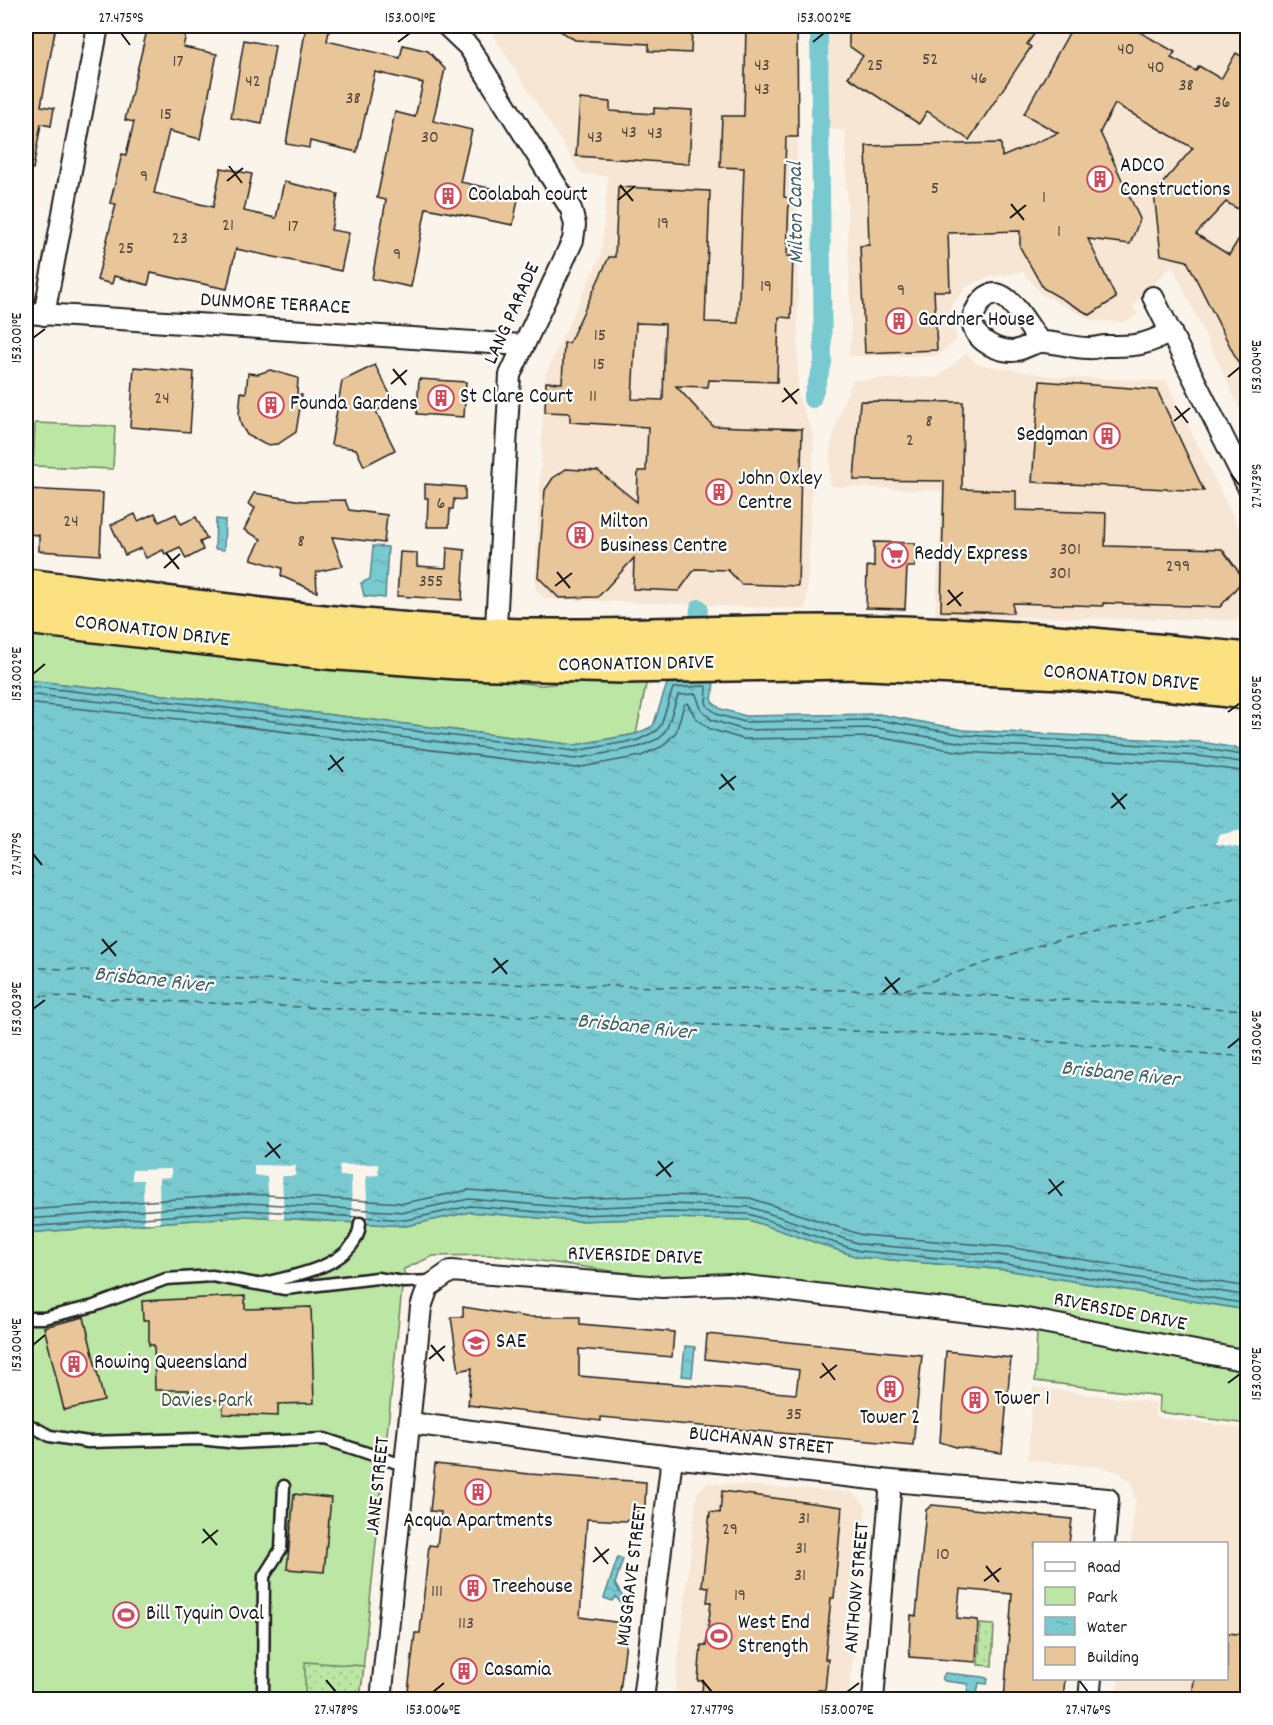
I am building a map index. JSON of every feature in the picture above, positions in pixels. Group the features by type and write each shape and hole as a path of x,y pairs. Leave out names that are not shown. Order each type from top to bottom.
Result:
{"highway":[{"name":"CORONATION DRIVE","path":"26,586 332,621 495,649"},
{"name":"CORONATION DRIVE","path":"26,617 327,652 495,649 671,650 740,663 848,662 1063,672 1147,679 1248,692"},
{"name":"CORONATION DRIVE","path":"671,650 752,633 869,632 1043,640 1248,660"}],"street":[{"path":"35,314 98,26"},
{"name":"LANG PARADE","path":"447,26 469,47 571,209 574,218 573,240 522,345 508,388 495,649"},
{"path":"1153,297 1247,484"},
{"name":"DUNMORE TERRACE","path":"35,314 522,345"},
{"path":"1040,342 1089,349 1137,346 1171,332"},
{"name":"RIVERSIDE DRIVE","path":"434,1281 451,1271 460,1270 662,1287 730,1284 1021,1318 1248,1361"},
{"name":"JANE STREET","path":"381,1700 421,1307 424,1294 434,1281"},
{"name":"BUCHANAN STREET","path":"410,1423 672,1457 891,1481 1108,1499 1104,1542"},
{"name":"MUSGRAVE STREET","path":"643,1700 672,1457"},
{"name":"ANTHONY STREET","path":"873,1700 891,1481"},
{"path":"1089,1700 1091,1680"}],"lane":[{"path":"260,1284 309,1272 338,1258 356,1238 360,1223"},
{"name":"RIVERSIDE DRIVE","path":"26,1318 44,1318 94,1306 166,1279 212,1276 285,1289 376,1278 404,1282 434,1281"},
{"path":"26,1423 50,1436 88,1442 199,1440 238,1443 325,1439 404,1465"},
{"path":"263,1700 264,1576 281,1549 284,1486"}],"shaded area":[{"path":"487,26 797,26 798,395 814,438 806,609 544,599 535,589 545,375 601,255 608,176 582,174"},
{"path":"829,26 1229,26 1247,36 1247,417 1242,413 1172,265 1133,306 1137,315 1125,322 1093,321 1041,294 1023,272 988,277 967,286 950,307 957,340 937,356 849,356 851,336 845,130 829,130"},
{"path":"967,353 976,364 1058,377 1166,381 1247,545 1247,620 935,616 942,491 830,486 830,449 839,414 853,380 938,377"},
{"path":"1033,1387 1156,1403 1155,1417 1247,1429 1247,1699 1117,1699 1118,1680 1228,1680 1228,1542 1131,1542 1135,1502 1132,1483 1119,1472 1101,1467 1028,1460"},
{"path":"707,1483 852,1492 866,1506 849,1699 674,1700 697,1493"}],"green space":[{"path":"35,423 115,426 113,469 33,466"},
{"path":"26,631 541,685 648,675 636,734 575,745 219,701 26,680"},
{"name":"Davies Park","path":"470,1212 575,1221 671,1218 749,1220 858,1257 1006,1270 1247,1310 1247,1424 1159,1412 1160,1396 1035,1381 1037,1330 497,1255 433,1256 404,1269 360,1699 26,1699 26,1233 247,1216 406,1226"},
{"path":"980,1624 994,1625 992,1666 978,1665"},
{"path":"305,1662 364,1666 360,1699 305,1699"}],"water":[{"path":"216,519 225,520 224,550 215,549"},
{"path":"373,546 388,547 385,598 364,596 361,583 370,579"},
{"name":"Brisbane River","path":"26,680 219,701 575,745 636,734 653,726 668,681 714,680 712,702 721,709 746,716 879,714 964,730 1201,742 1247,750 1247,1310 1006,1270 858,1257 749,1220 671,1218 575,1221 470,1212 406,1226 247,1216 26,1233"},
{"path":"685,1346 695,1347 692,1377 682,1376"},
{"path":"618,1557 623,1559 615,1584 624,1599 623,1606 616,1597 612,1601 604,1598"},
{"path":"945,1673 984,1677 988,1679 987,1684 979,1683 977,1694 967,1693 968,1684 945,1681 942,1679"}],"pier":[{"path":"1247,829 1247,849 1216,844 1218,835"},
{"path":"378,1164 379,1175 366,1176 368,1223 352,1222 351,1176 340,1176 339,1165"},
{"path":"254,1165 296,1166 295,1176 282,1176 284,1219 270,1218 267,1177 254,1175"},
{"path":"171,1169 171,1177 159,1178 160,1223 144,1223 143,1180 132,1180 132,1170"}],"building":[{"path":"26,26 45,26 44,29 55,31 41,106 54,108 51,126 41,124 33,169 26,168"},
{"path":"148,26 188,26 183,47 217,54 200,139 169,131 154,193 213,207 221,168 252,174 244,211 276,218 284,182 338,194 331,230 349,233 341,271 236,249 227,289 151,273 148,285 114,276 112,284 97,280 116,204 110,203 122,154 126,155 134,122 125,120"},
{"path":"306,26 330,26 327,41 400,58 403,45 428,51 445,69 433,121 472,130 460,182 519,194 513,225 426,208 411,287 372,279 386,200 377,198 395,112 415,117 423,83 375,72 357,152 310,141 309,148 286,144"},
{"path":"552,26 682,26 682,29 692,29 691,53 649,51 649,44 575,40"},
{"path":"746,26 797,26 798,137 786,137 784,197 789,198 787,256 793,256 791,318 779,317 777,382 709,380 708,387 676,386 713,426 802,429 798,586 741,584 728,570 695,569 679,591 633,589 634,558 598,597 559,598 538,577 545,490 553,478 566,469 598,471 637,502 638,471 646,471 648,427 570,422 570,413 545,412 546,382 562,383 564,343 569,343 609,257 615,257 618,187 710,191 705,322 738,323 744,168 720,167 722,116 744,116","holes":["636,323 665,324 663,400 632,399"]},
{"path":"849,26 1040,26 1027,44 1031,47 969,140 927,111 919,124 848,77 863,56 849,46"},
{"path":"1073,26 1129,26 1175,52 1171,58 1196,71 1199,66 1221,79 1236,53 1248,60 1248,215 1226,202 1196,234 1229,255 1248,224 1248,382 1187,261 1161,255 1154,193 1193,148 1115,104 1100,132 1140,219 1130,244 1088,239 1116,298 1090,315 1043,288 1020,247 1020,231 948,233 950,291 934,291 937,350 865,353 860,246 869,245 866,146 1001,143 1002,157 1058,133 1024,114"},
{"path":"244,40 275,46 262,124 231,118"},
{"path":"580,99 610,102 610,111 654,114 654,108 692,110 689,164 576,156"},
{"path":"375,365 394,402 376,411 395,450 364,466 356,449 331,445 342,381"},
{"path":"134,367 194,372 190,432 130,427"},
{"name":"Founda Gardens","path":"270,370 298,378 297,395 302,395 296,432 278,444 266,445 247,435 241,425 239,415 241,392 246,393 248,373 258,374"},
{"name":"St Clare Court","path":"419,379 466,382 464,417 417,414"},
{"name":"Sedgman","path":"1040,381 1157,390 1204,491 1032,482"},
{"path":"860,401 963,402 962,489 1016,491 1016,510 1106,513 1105,546 1222,549 1244,579 1220,607 1013,603 1013,613 941,611 944,481 854,480"},
{"path":"425,484 465,487 465,500 454,499 453,509 450,509 449,527 427,527 428,498 425,498"},
{"path":"26,489 103,493 100,555 39,551 39,535 26,534"},
{"path":"254,493 302,501 345,500 349,510 387,515 384,543 332,537 343,566 316,572 317,592 281,576 282,568 251,559 261,539 244,530 255,508 248,504"},
{"path":"155,513 159,522 176,514 181,524 196,517 207,539 200,542 203,550 186,559 180,547 165,554 163,550 146,558 141,548 125,555 111,525 135,514 138,521"},
{"path":"874,542 915,543 915,567 907,567 905,609 866,608 867,566 874,567"},
{"path":"447,548 465,550 462,600 397,596 400,552 417,553 417,566 446,568"},
{"path":"245,1296 245,1309 311,1307 314,1403 278,1404 278,1416 223,1414 223,1400 210,1400 209,1396 189,1396 189,1390 155,1390 154,1345 149,1345 149,1320 143,1320 142,1301"},
{"path":"463,1307 527,1317 580,1317 580,1324 674,1332 672,1357 579,1349 579,1376 796,1394 799,1370 705,1359 707,1334 922,1355 913,1445 601,1417 601,1421 468,1405 472,1368 459,1371 451,1317 463,1317"},
{"name":"Rowing Queensland","path":"84,1317 104,1401 64,1410 44,1327"},
{"name":"Tower 1","path":"946,1351 1011,1358 1002,1453 956,1447 940,1442"},
{"path":"435,1464 529,1474 646,1482 645,1505 625,1521 587,1519 580,1617 628,1624 619,1700 407,1700 415,1633 420,1633 429,1545 437,1546 441,1512 430,1511"},
{"path":"722,1491 842,1507 834,1598 831,1598 825,1659 828,1659 825,1690 818,1690 817,1700 701,1700 703,1681 698,1681 701,1645 706,1646 711,1602 707,1602 709,1587 702,1586 710,1512 720,1513"},
{"path":"294,1494 331,1498 324,1572 287,1569"},
{"path":"932,1505 1072,1519 1069,1542 1033,1542 1033,1680 1065,1680 1063,1700 1004,1700 1012,1594 960,1589 957,1618 978,1620 976,1662 909,1657 911,1615 916,1616 926,1510"},
{"path":"1228,1633 1248,1635 1248,1700 1192,1700 1194,1680 1228,1680"}],"waterway":[{"name":"Milton Canal","path":"812,399 823,363 819,26"},
{"name":"Milton Canal","path":"697,642 699,608"}],"ferry route":[{"path":"904,990 1040,945 1236,899 1248,892"},
{"path":"26,967 264,980 903,991 1248,1010"},
{"path":"26,995 989,1037 1248,1057"}],"place":[{"name":"ADCO Constructions","path":"1100,179"},
{"name":"Coolabah court","path":"448,196"},
{"name":"Gardner House","path":"899,321"},
{"name":"St Clare Court","path":"441,398"},
{"name":"Founda Gardens","path":"271,405"},
{"name":"Sedgman","path":"1107,436"},
{"name":"John Oxley Centre","path":"719,492"},
{"name":"Milton Business Centre","path":"580,535"},
{"name":"Reddy Express","path":"895,555"},
{"name":"SAE","path":"476,1343"},
{"name":"Rowing Queensland","path":"74,1364"},
{"name":"Tower 2","path":"890,1389"},
{"name":"Tower 1","path":"975,1400"},
{"name":"Acqua Apartments","path":"478,1492"},
{"name":"Treehouse","path":"473,1588"},
{"name":"Bill Tyquin Oval","path":"126,1615"},
{"name":"West End Strength","path":"719,1636"},
{"name":"Casamia","path":"464,1671"}]}
